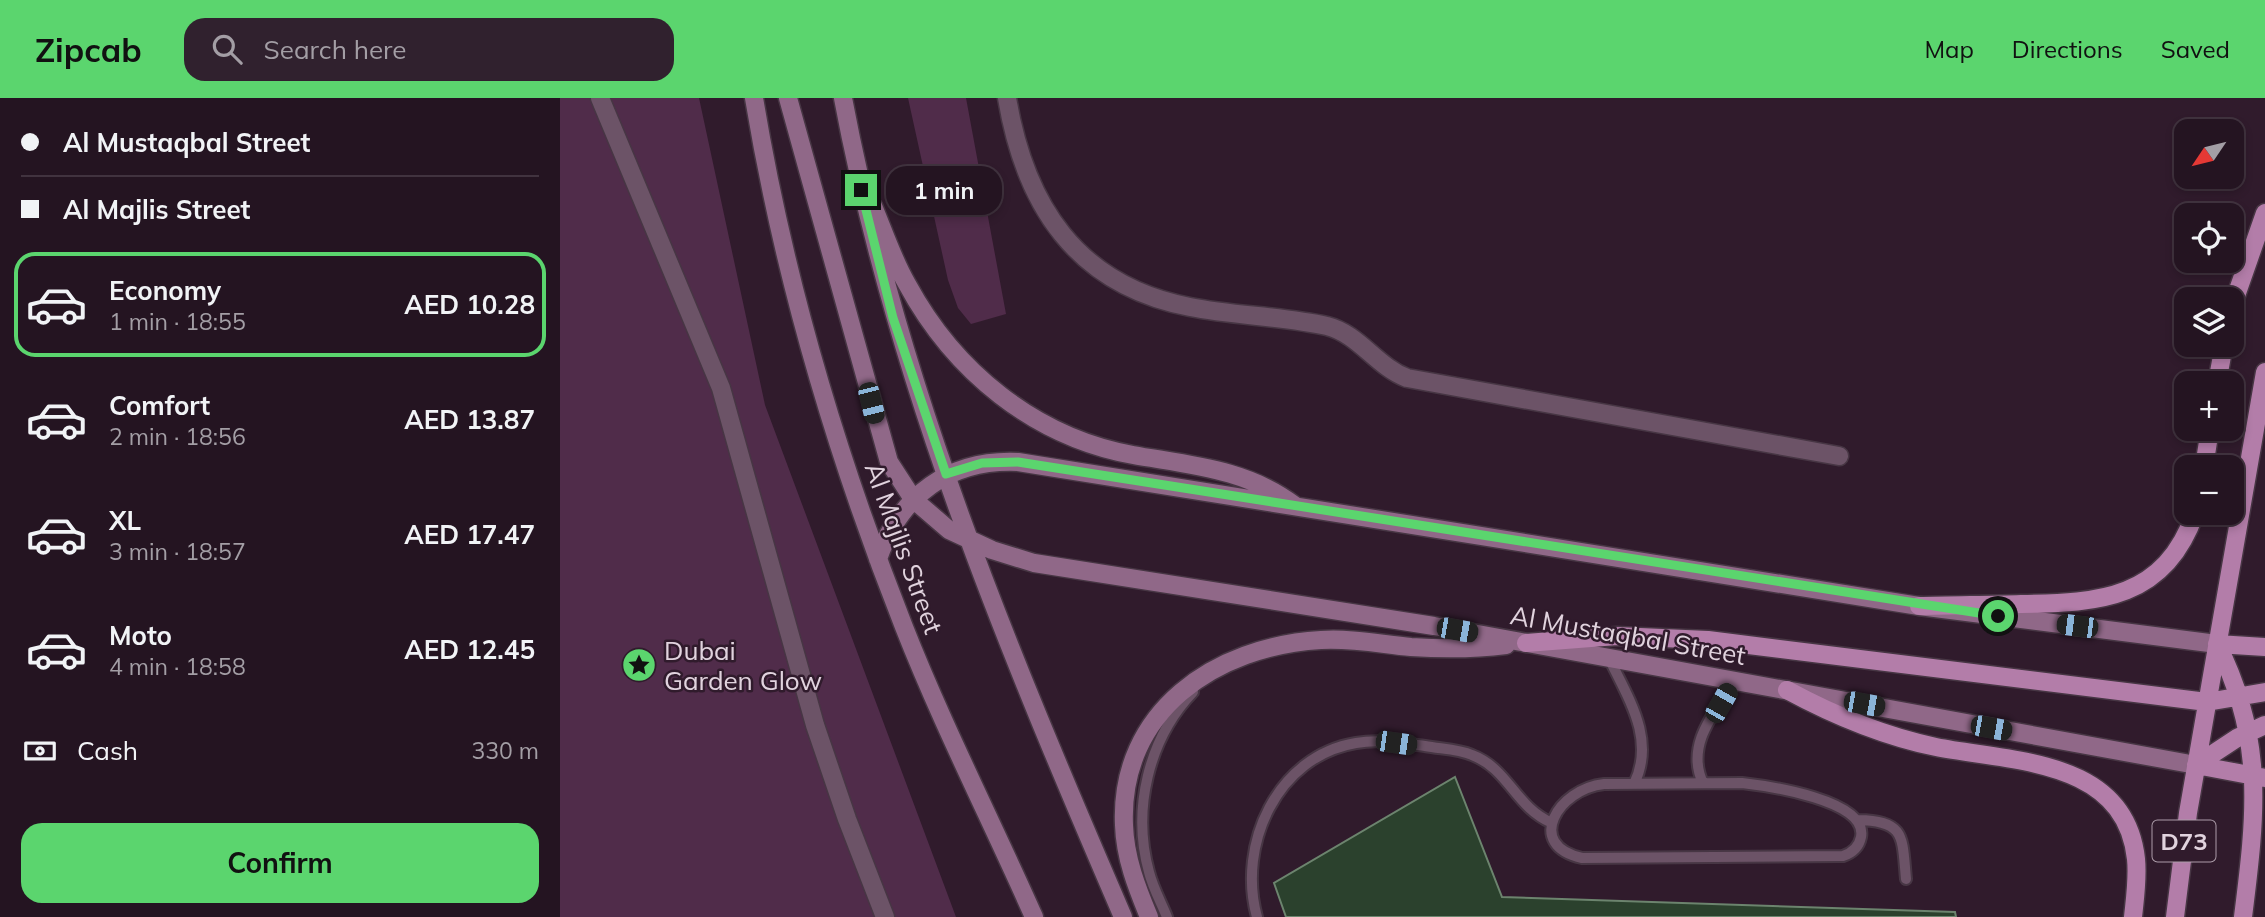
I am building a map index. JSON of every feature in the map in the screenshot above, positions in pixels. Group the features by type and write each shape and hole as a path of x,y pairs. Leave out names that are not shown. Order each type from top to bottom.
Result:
{"main road":[{"name":"Al Majlis Street","path":"754,98 773,195 808,343 878,559 933,698 1034,917"},
{"name":"Al Mustaqbal Street","path":"788,98 881,442 900,481 913,499 929,516 970,541 1043,565 1526,643 2261,778"},
{"path":"843,98 855,164 893,318 946,474 1018,668 1123,917"},
{"path":"855,164 905,281 919,306 953,352 995,392 1036,419 1071,436 1128,454 1245,477 1281,494 1297,507"},
{"path":"2239,287 2265,213"},
{"name":"D73","path":"2175,917 2196,765 2265,372"},
{"path":"878,559 897,517 913,499 946,474 982,463 1018,462 1919,606 2217,644 2265,647"},
{"path":"1919,606 2073,603 2113,597 2132,589 2164,565 2190,525"},
{"path":"1149,917 1131,870 1124,828 1124,807 1132,765 1149,728 1174,697 1202,674 1238,657 1272,647 1318,640 1365,640 1438,648 1617,636 1708,640 2207,702 2265,692"},
{"path":"2217,644 2258,728 2261,778 2243,917"},
{"path":"1787,691 1822,709 1897,737 2044,766 2086,780 2104,794 2118,811 2133,840 2137,872 2133,917"},
{"path":"2196,765 2258,728"}],"street":[{"path":"600,98 721,388 815,725 885,917"},
{"path":"1007,98 1022,166 1036,198 1056,227 1088,260 1147,295 1192,308 1340,330 1381,365 1406,378 1839,456"}],"lane":[{"path":"1167,917 1152,883 1145,853 1142,825 1149,769 1159,743 1185,700 1201,684 1238,657"},
{"path":"1608,658 1642,736 1642,761 1634,784"},
{"path":"1703,783 1696,764 1698,744 1734,681"},
{"path":"1256,917 1252,896 1252,856 1264,817 1273,800 1300,769 1335,748 1376,741 1476,756 1495,769 1523,806 1552,823"},
{"path":"1858,820 1862,835 1856,848 1843,856 1583,858 1563,851 1557,843 1552,823 1560,805 1586,787 1742,783 1795,791 1846,811 1858,820 1886,822 1898,831 1903,845 1906,878"}],"shaded area":[{"path":"560,98 699,98 765,405 956,917 560,917"},
{"path":"908,98 966,98 1006,314 971,324 958,308 948,280"}],"building":[{"path":"1455,777 1502,897 1955,912 1956,917 1286,917 1274,883"}],"place":[{"name":"Dubai Garden Glow","path":"639,665"}],"route":[{"path":"861,190 893,318 946,474 982,463 1018,462 1919,606 1998,616"}]}
